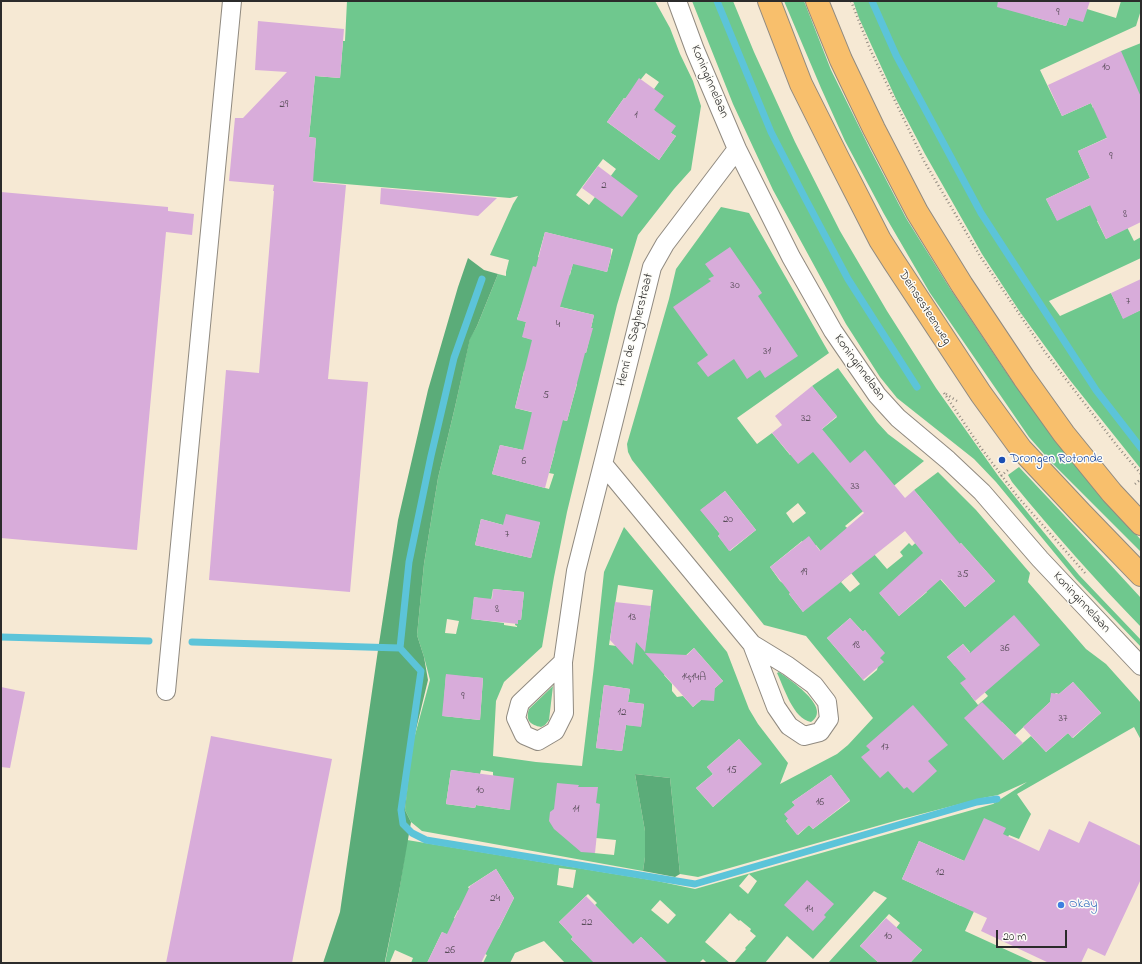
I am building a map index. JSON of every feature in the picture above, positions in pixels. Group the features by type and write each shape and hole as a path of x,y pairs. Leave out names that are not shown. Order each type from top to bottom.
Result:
{"highway":[{"name":"Deinsesteenweg","path":"769,1 801,84 880,240 894,262 981,394 1021,449 1141,575"},
{"path":"817,1 841,60 899,178 917,212 962,285 1024,378 1064,434 1112,492 1141,524"}],"street":[{"path":"166,691 232,1"},
{"name":"Koninginnelaan","path":"677,1 695,50 737,149 791,257 833,331 877,395 898,418 948,460 982,492 1040,559 1141,666"},
{"name":"Henri de Sagherstraat","path":"563,662 576,571 652,267 665,244 737,149"},
{"path":"603,464 752,644 776,707 789,726 804,736 820,732 829,719 826,702 814,685 788,666 752,644"}],"path":[{"path":"851,1 870,49 924,161 980,256 1045,352 1118,447 1141,474"},
{"path":"944,393 981,448 1017,496 1089,577"},
{"path":"1133,486 1141,478"}],"green space":[{"path":"347,1 655,1 670,28 693,81 701,106 691,170 638,235 617,305 567,512 542,647 504,682 496,701 493,756 582,766 604,572 624,527 727,652 749,709 758,724 788,763 780,784 837,754 848,745 873,718 806,636 764,625 632,460 628,452 627,444 669,299 676,269 721,207 749,213 829,353 737,418 757,444 772,433 790,455 837,417 812,386 838,368 877,422 888,434 924,461 845,526 867,546 887,569 903,556 900,552 909,543 912,546 940,521 914,490 938,472 976,510 1030,573 1028,582 1086,649 1106,664 1141,703 1141,740 1134,727 1017,794 1031,814 1019,839 1009,835 965,931 1035,963 910,963 922,950 896,928 900,923 889,914 860,946 879,963 828,963 887,898 874,891 813,959 787,936 765,963 734,963 756,936 750,931 751,929 730,913 705,942 730,963 707,963 703,959 699,963 657,963 662,958 641,937 614,963 565,963 544,941 515,953 510,963 483,963 487,955 442,932 427,963 411,963 413,958 395,950 390,962 392,963 385,963 399,892 407,840 657,881 695,889 993,804 1027,782 998,795 898,820 698,877 680,874 670,778 635,774 645,831 645,857 643,871 422,831 411,822 405,810 412,746 430,680 417,635 424,564 438,478 470,338 477,326 498,274 506,276 509,260 490,255 518,196 510,198 310,181 314,162 316,138 309,137 315,76 340,78 343,41 345,41","holes":["646,73 659,82 654,89 654,110 671,133 676,136 659,160 607,122 624,98 625,99","603,159 616,169 589,205 576,195","545,232 613,249 607,272 573,263 570,275 542,267 544,259 538,257","532,300 594,315 586,353 523,337 526,322 517,319 523,302","524,371 577,384 567,421 515,408","500,445 523,450 555,451 549,473 554,474 549,489 492,474","725,491 756,530 730,551 718,536 720,534 701,510","798,503 806,513 793,523 786,513","481,519 503,525 540,522 531,558 475,545","802,541 809,550 816,545 827,559 803,612 789,594 793,591 780,581 770,567","961,543 995,581 965,607 931,569","908,570 927,592 899,616 880,594","851,573 860,584 850,592 841,582","618,585 653,590 646,641 634,639 632,648 609,645","493,589 524,592 521,620 516,620 515,625 517,627 504,625 504,623 472,619 474,597 491,601","850,618 863,632 865,630 880,658 877,670 864,681 827,638","447,619 459,621 456,634 445,633","963,644 970,652 955,666 947,657","694,648 723,681 693,707 683,696 677,697 672,691 672,684 664,675","446,675 483,678 480,720 443,716","1073,682 1101,713 1073,738 1068,733 1046,752 1031,736 1003,760 999,724 1002,722 1015,735 1050,702 1051,697 1056,693 1059,694","604,685 630,689 628,702 644,704 641,726 626,725 622,751 596,748","980,687 988,696 978,705 971,696","739,739 761,764 713,807 696,788 713,774 707,767","451,770 480,774 481,770 493,772 493,775 510,810 476,805 475,808 446,804","831,775 850,801 813,829 809,825 798,835 786,821 795,805 792,802","596,838 616,840 614,855 594,853","919,841 978,867 961,906 902,879","559,868 576,870 573,888 557,885","496,869 514,898 499,928 491,938 454,918 458,910 471,917 476,899 468,887","749,874 757,881 748,894 739,886","588,894 597,903 595,905 614,925 585,953 571,939 573,937 559,922","660,900 676,915 668,924 651,910"]},
{"path":"692,1 733,1 754,52 795,142 840,231 887,311 936,388 999,477 1079,575 1141,640 1141,647 1076,579 996,482 974,459 897,398 880,377 846,324 773,190 733,104"},
{"path":"784,1 804,1 831,70 870,149 906,218 951,290 1012,381 1073,462 1141,540 1141,552 1052,463 1029,437 930,293 884,214 845,141"},
{"path":"853,1 1034,1 1030,16 1066,26 1069,18 1087,9 1116,18 1121,1 1141,1 1141,10 1136,26 1040,70 1062,116 1091,103 1093,108 1121,51 1141,43 1141,122 1078,151 1090,178 1046,199 1057,220 1141,182 1119,210 1097,221 1106,239 1127,227 1134,241 1141,237 1141,258 1049,301 1060,316 1111,293 1123,318 1141,310 1141,469 1069,379 1020,312 982,254 925,154 896,99 859,18"},
{"path":"468,258 484,270 498,274 477,326 470,339 438,478 424,564 417,635 424,657 428,680 412,746 405,810 411,822 385,963 323,963 340,912 398,520 428,390"},
{"path":"1019,467 1141,598 1141,627 1075,556 1012,482 1008,475"},
{"path":"779,672 800,688 813,702 817,709 816,716 811,722 805,720 794,709 777,673"},
{"path":"553,686 549,720 541,727 532,724 528,719 529,709"},
{"path":"635,774 670,778 680,874 675,877 643,871 645,857 645,831"}],"building":[{"path":"998,1 1090,1 1083,22 1069,18 1066,26 997,7"},
{"path":"258,21 344,29 340,78 315,76 309,137 316,138 313,182 346,185 328,379 368,382 350,592 209,580 226,370 259,373 274,191 274,185 229,181 235,118 243,118 287,72 255,70"},
{"path":"1121,51 1141,97 1141,222 1106,239 1090,205 1057,221 1046,199 1090,178 1078,151 1107,138 1091,103 1062,116 1048,85"},
{"path":"639,78 664,96 654,110 676,126 671,133 676,136 659,160 607,122"},
{"path":"598,166 638,196 622,217 582,188"},
{"path":"381,188 497,198 478,216 380,204"},
{"path":"1,192 168,207 168,211 194,214 192,235 166,232 137,550 1,538"},
{"path":"545,232 611,248 611,256 607,272 573,264 560,307 594,315 591,328 593,328 567,421 563,420 545,488 492,474 500,445 523,450 532,412 515,408 532,340 522,337 526,322 517,320 533,266 536,267"},
{"path":"730,247 762,293 758,296 798,356 765,378 760,370 747,379 734,359 708,377 697,363 708,355 673,307 711,281 708,279 714,276 705,264"},
{"path":"1141,279 1141,310 1123,319 1111,293"},
{"path":"812,386 837,416 822,429 850,463 865,450 905,498 914,490 960,544 961,543 995,581 965,607 941,579 899,616 879,593 923,553 905,531 803,612 770,567 809,536 820,551 864,513 813,452 798,464 772,433 782,425 775,416"},
{"path":"725,491 756,530 729,551 718,536 720,534 700,510"},
{"path":"506,514 540,522 531,558 475,545 481,519 503,525"},
{"path":"493,589 524,592 521,620 518,620 518,624 471,619 474,597 492,599"},
{"path":"615,602 651,606 645,652 636,642 633,665 610,640"},
{"path":"1014,615 1040,645 975,701 960,683 966,679 947,657 963,644 970,653"},
{"path":"850,618 863,632 865,630 885,653 880,658 884,662 863,680 827,638"},
{"path":"694,648 723,681 715,688 714,701 701,700 693,707 645,653 687,655"},
{"path":"446,674 483,678 480,720 442,716"},
{"path":"1073,682 1101,713 1072,738 1068,733 1046,752 1023,727 1050,702 1051,693 1059,694"},
{"path":"604,685 630,689 628,702 644,704 641,727 626,725 622,751 596,748"},
{"path":"1,687 25,692 10,768 1,767"},
{"path":"982,702 1023,743 1003,760 964,718"},
{"path":"913,705 948,745 928,761 937,771 913,793 907,787 904,789 888,771 880,778 861,757 870,750 866,746"},
{"path":"211,736 332,759 292,963 166,963"},
{"path":"739,739 762,764 713,807 696,788 713,774 707,767"},
{"path":"451,770 514,778 510,810 476,805 475,808 446,804"},
{"path":"831,775 850,800 813,829 809,825 797,835 786,821 788,819 784,814 795,805 792,802"},
{"path":"557,783 579,785 578,787 598,787 596,803 600,804 595,853 581,852 554,829 549,821 550,812 554,809"},
{"name":"Okay","path":"984,818 1006,828 1003,834 1039,851 1049,829 1079,843 1089,821 1141,846 1141,879 1105,956 1088,948 1081,963 1049,963 981,931 987,918 902,879 919,841 964,861"},
{"path":"496,869 514,898 481,963 427,963 442,932 447,934 470,886"},
{"path":"807,880 834,904 824,915 826,917 813,931 784,905"},
{"path":"586,896 633,944 641,937 668,963 594,963 571,939 573,937 559,922"},
{"path":"886,918 922,950 910,963 879,963 860,946"}],"waterway":[{"path":"717,1 771,132 805,198 848,279 917,387"},
{"path":"872,1 896,55 981,213 1096,390 1141,448"},
{"path":"192,642 400,648 409,562 431,456 454,358 482,279"},
{"path":"1,637 149,641"},
{"path":"400,648 421,671 401,810 403,824 412,833 426,840 695,884 977,802 997,799"}],"place":[{"name":"Drongen Rotonde","path":"1002,460"},
{"name":"Okay","path":"1061,905"}]}
